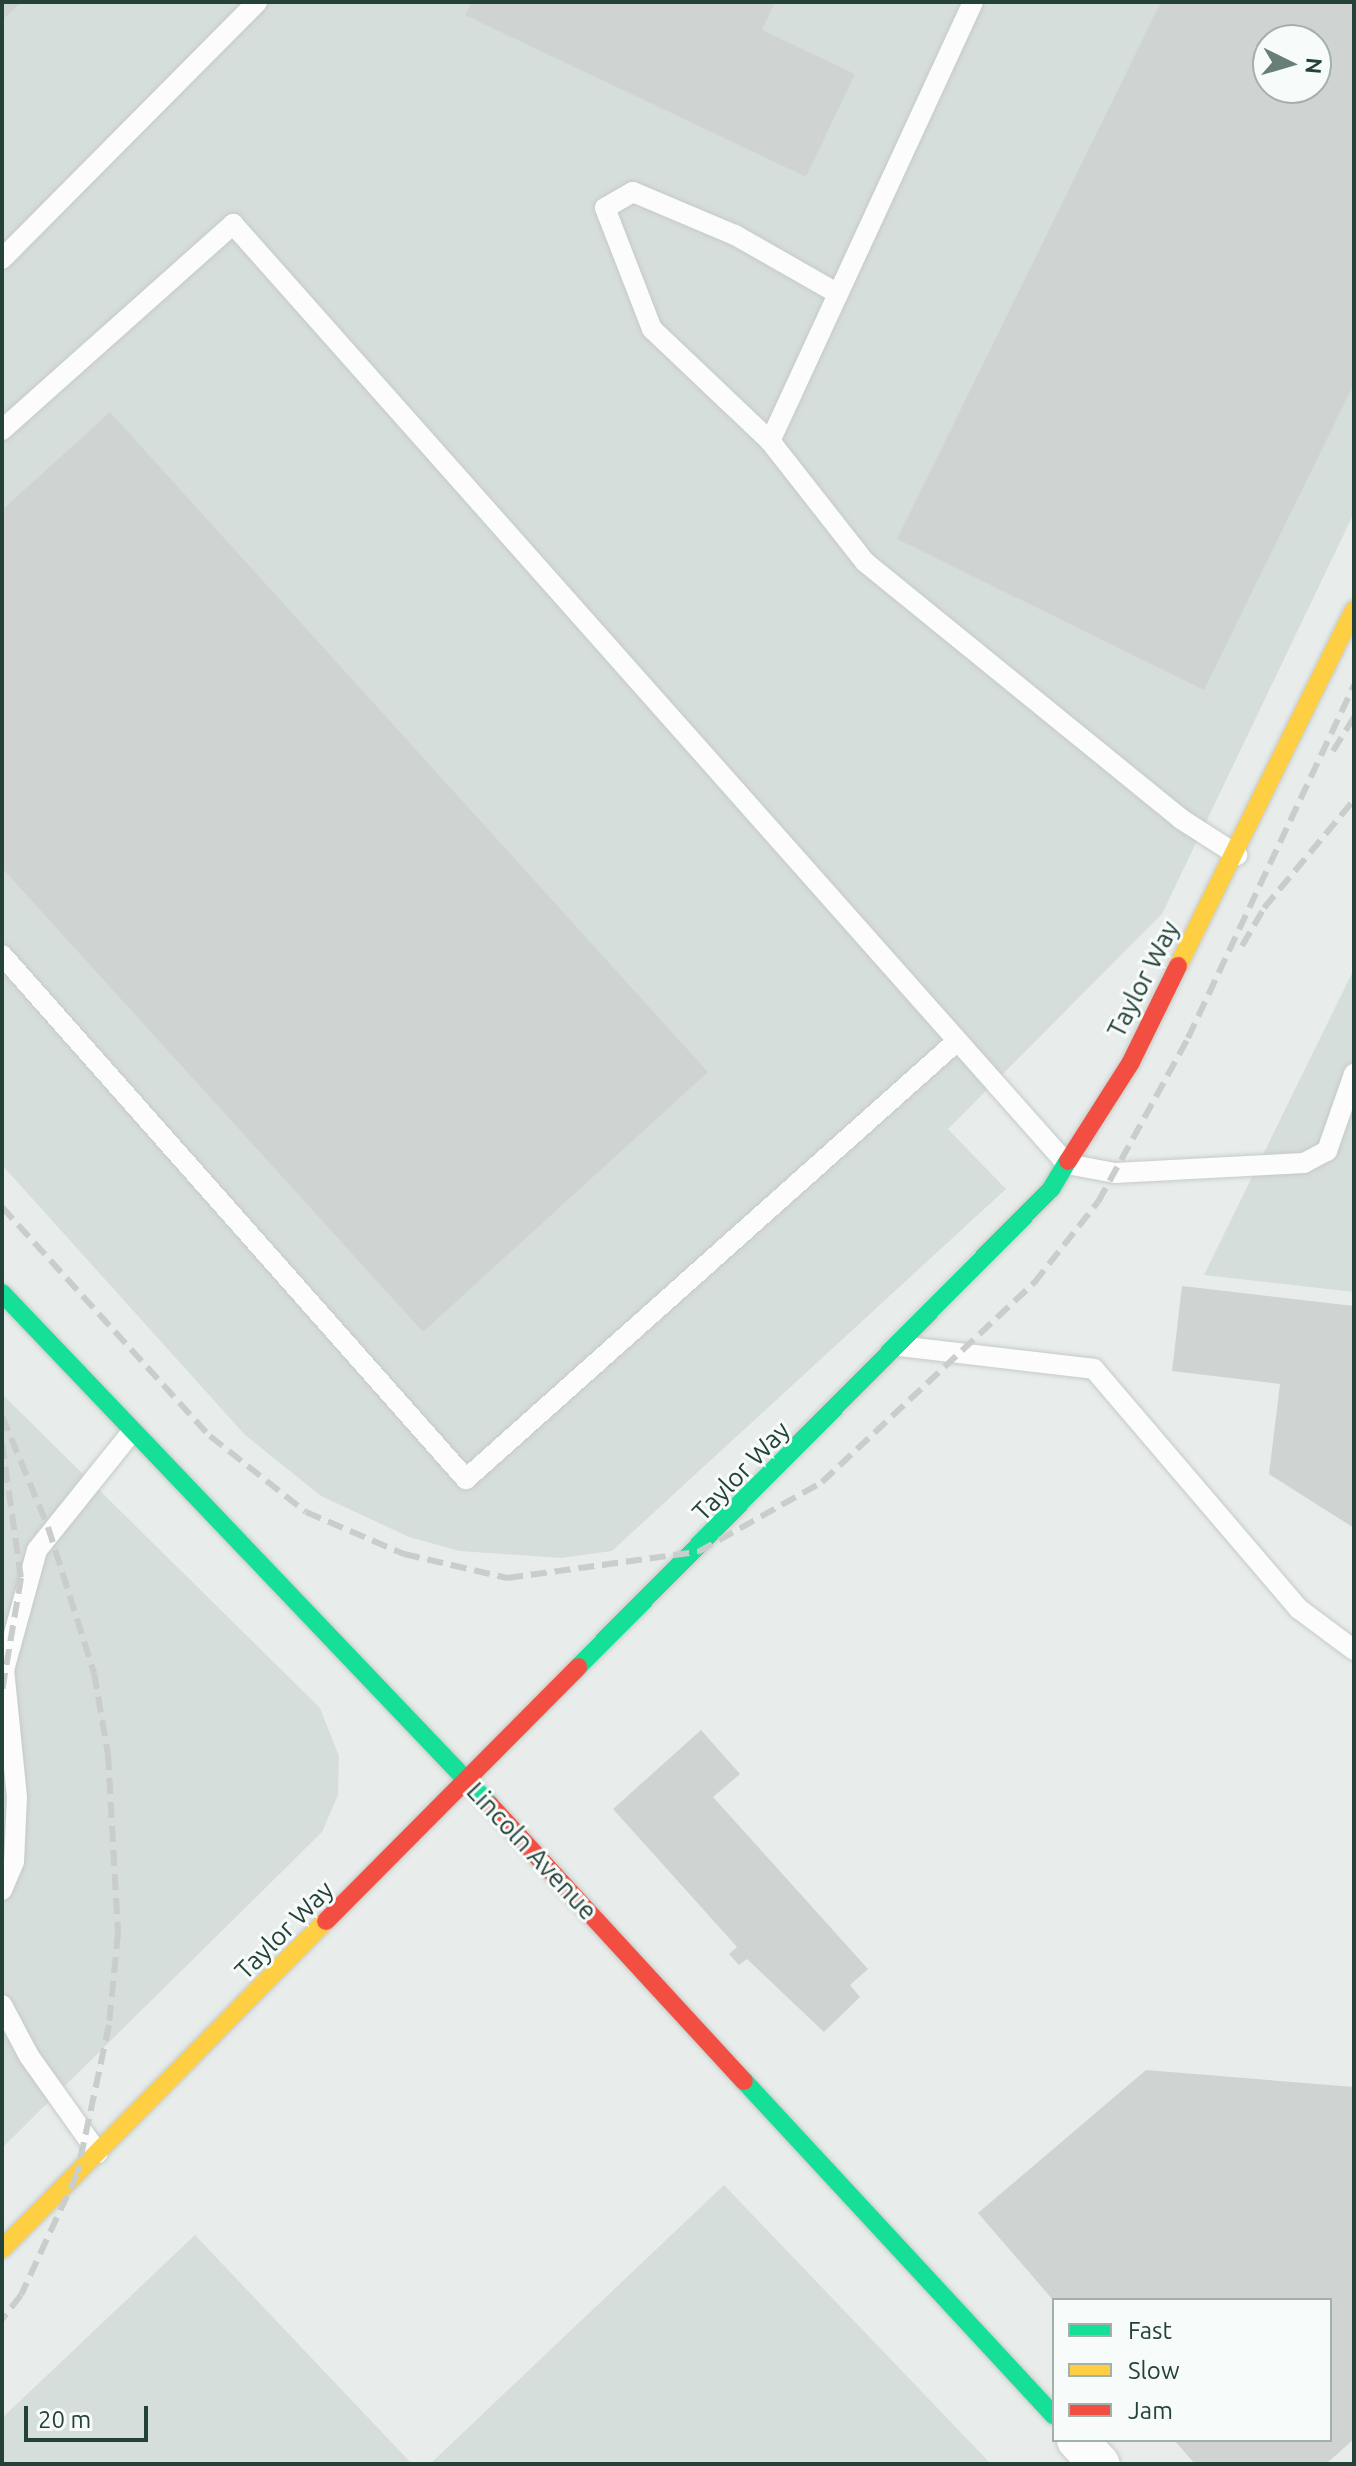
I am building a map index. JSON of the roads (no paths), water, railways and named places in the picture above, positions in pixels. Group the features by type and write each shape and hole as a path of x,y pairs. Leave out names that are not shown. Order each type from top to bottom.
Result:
{"street":[{"name":"Taylor Way","path":"2,2249 469,1783 1051,1189 1131,1062 1237,855 1354,610"},
{"name":"Lincoln Avenue","path":"2,1293 131,1433 469,1783 1052,2414"},
{"path":"1079,2442 1099,2464"}],"lane":[{"path":"2,259 257,2"},
{"path":"770,441 835,292 973,2"},
{"path":"835,292 735,235 633,192 605,208 652,329 673,356 770,441 865,562 1181,819 1237,855"},
{"path":"2,430 233,224 1067,1164 1115,1173 1304,1163 1327,1151 1354,1074"},
{"path":"2,955 466,1479 957,1041"},
{"path":"899,1346 1094,1369 1299,1609 1354,1650"},
{"path":"2,1890 14,1862 17,1797 3,1669 37,1550 131,1433"},
{"path":"2,2005 29,2056 98,2153"}],"railway":[{"path":"2,1207 210,1436 306,1512 404,1554 507,1578 698,1552 822,1482 1034,1283 1098,1202 1188,1038 1354,685"},
{"path":"1333,751 1354,717"},
{"path":"1242,946 1264,908 1354,800"},
{"path":"2,1416 48,1527 94,1673 108,1754 118,1933 109,2025 77,2174 21,2295 2,2319"},
{"path":"2,1443 21,1578 2,1691"}]}
